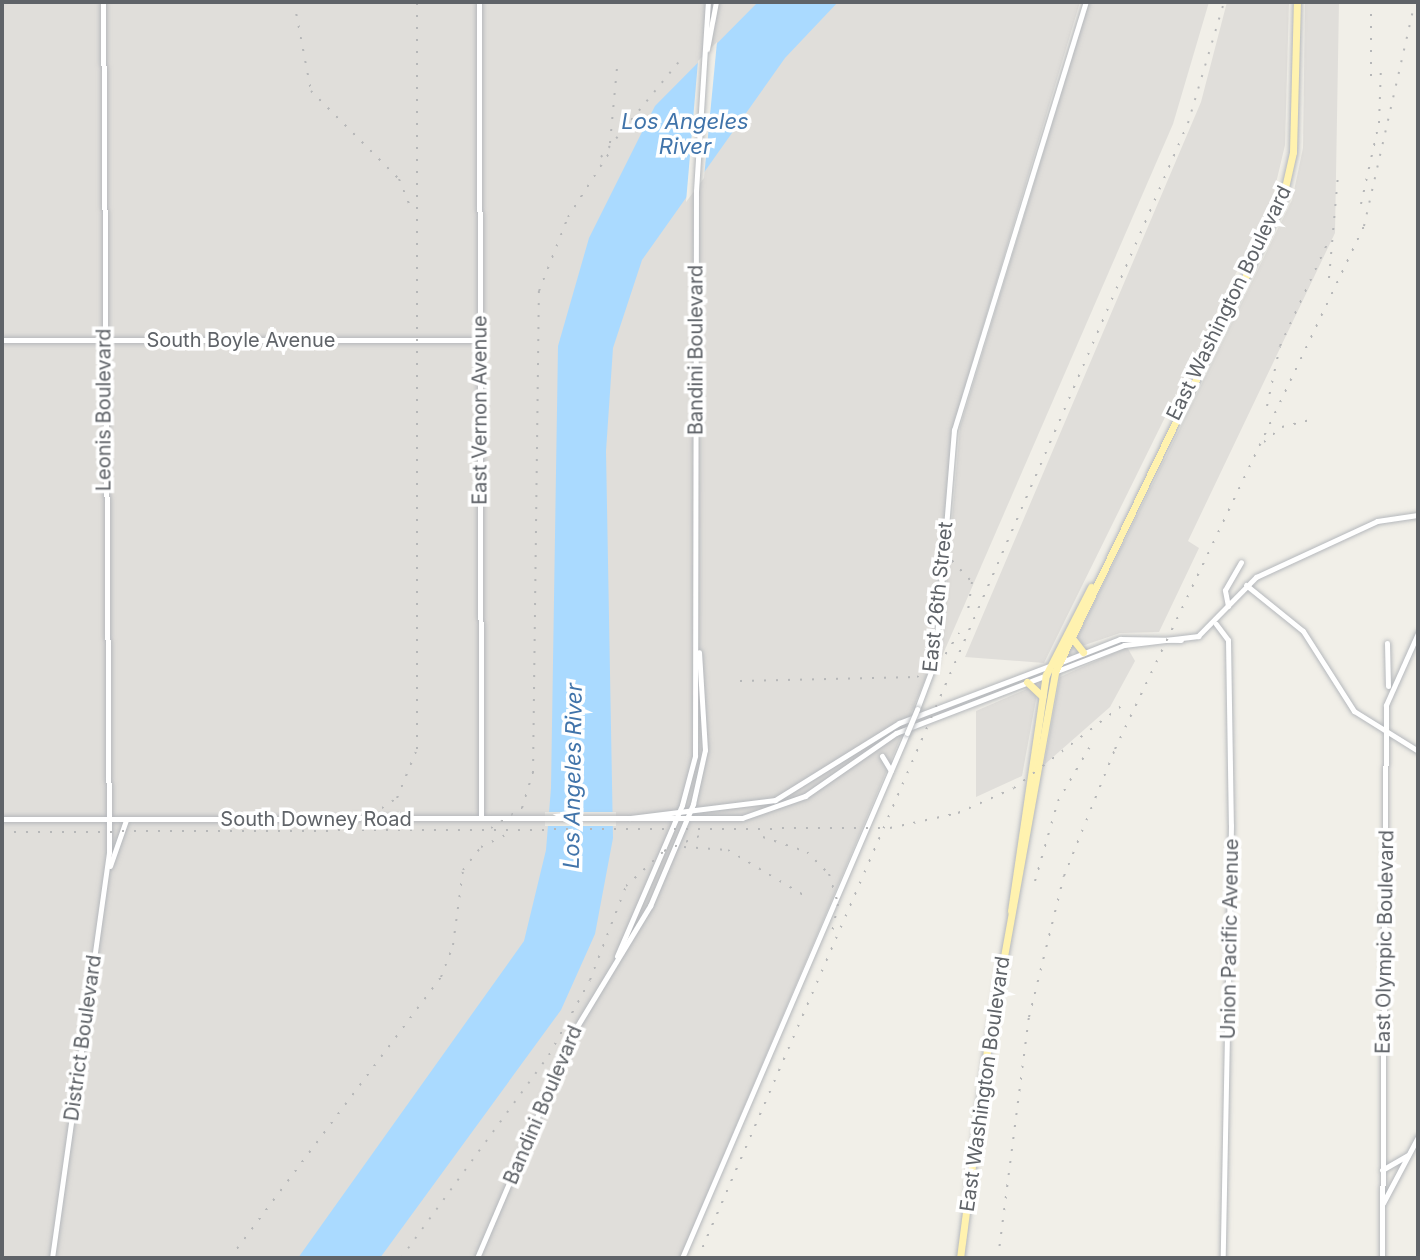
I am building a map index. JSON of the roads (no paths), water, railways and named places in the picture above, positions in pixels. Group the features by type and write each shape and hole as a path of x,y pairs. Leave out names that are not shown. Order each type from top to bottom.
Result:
{"main road":[{"name":"Leonis Boulevard","path":"103,2 105,818"},
{"name":"East Vernon Avenue","path":"479,2 481,818"},
{"name":"Bandini Boulevard","path":"617,956 672,831 694,765 699,652 696,191 708,2"},
{"name":"Bandini Boulevard","path":"707,49 716,2"},
{"name":"East 26th Street","path":"682,1258 891,772 935,661 954,430 1086,2"},
{"name":"East Washington Boulevard","path":"960,1258 1042,696 1050,671 1282,201 1293,152 1297,2"},
{"name":"South Boyle Avenue","path":"2,340 480,340"},
{"path":"1050,671 1115,647 1181,640 1216,624 1246,585 1377,521 1418,515"},
{"path":"1228,607 1225,590 1241,562"},
{"path":"1246,585 1296,623 1344,701 1386,733 1418,751"},
{"name":"East Washington Boulevard","path":"1011,911 1050,671 1059,662 1091,587"},
{"name":"Union Pacific Avenue","path":"1216,624 1228,640 1231,825 1223,1258"},
{"path":"1073,632 1073,648 1083,652"},
{"name":"East Olympic Boulevard","path":"1382,1258 1388,692 1418,633"},
{"path":"1059,662 1130,637 1181,640"},
{"path":"1387,643 1388,692"},
{"name":"Bandini Boulevard","path":"477,1258 573,1033 650,906 689,812 705,750 699,652"},
{"name":"South Downey Road","path":"2,819 685,820 777,808 896,733 1050,671"},
{"name":"South Downey Road","path":"630,818 782,798 899,723 1050,671"},
{"path":"1027,682 1042,696"},
{"path":"882,756 891,772"},
{"name":"District Boulevard","path":"52,1258 107,870 105,818"},
{"path":"107,870 128,819"},
{"path":"658,820 672,831"},
{"path":"1383,1204 1418,1137"},
{"path":"1382,1170 1395,1169 1409,1154"}],"water":[{"name":"Los Angeles River","path":"758,2 838,2 785,58 642,260 613,348 606,451 613,838 595,934 561,1010 380,1258 298,1258 524,941 546,850 551,788 558,346 589,238 655,106"}],"railway":[{"path":"294,2 311,91 399,179 412,212"},
{"path":"352,828 397,798 417,749 417,2"},
{"path":"698,1258 1188,123 1224,2"},
{"path":"1371,2 1371,81"},
{"path":"998,1258 1029,1017 1064,876 1115,749 1364,226 1415,2"},
{"path":"601,157 682,58"},
{"path":"1361,204 1379,123 1381,67"},
{"path":"610,143 617,68"},
{"path":"491,828 522,808 533,773 539,291 568,217 611,150"},
{"path":"1329,278 1338,176"},
{"path":"1267,406 1280,346 1328,242"},
{"path":"1264,442 1282,427 1310,420"},
{"path":"944,552 972,582 967,617"},
{"path":"740,681 917,677 939,664 959,633"},
{"path":"2,832 890,828 958,813 1014,788 1125,703"},
{"path":"1035,881 1058,801 1092,743"},
{"path":"230,1258 441,977 453,945 463,870 481,847 506,835"},
{"path":"401,1258 549,1055 590,980 626,886 664,851 699,836"},
{"path":"763,837 807,852 829,874 838,904 832,933"},
{"path":"684,847 728,850 805,896"}]}
